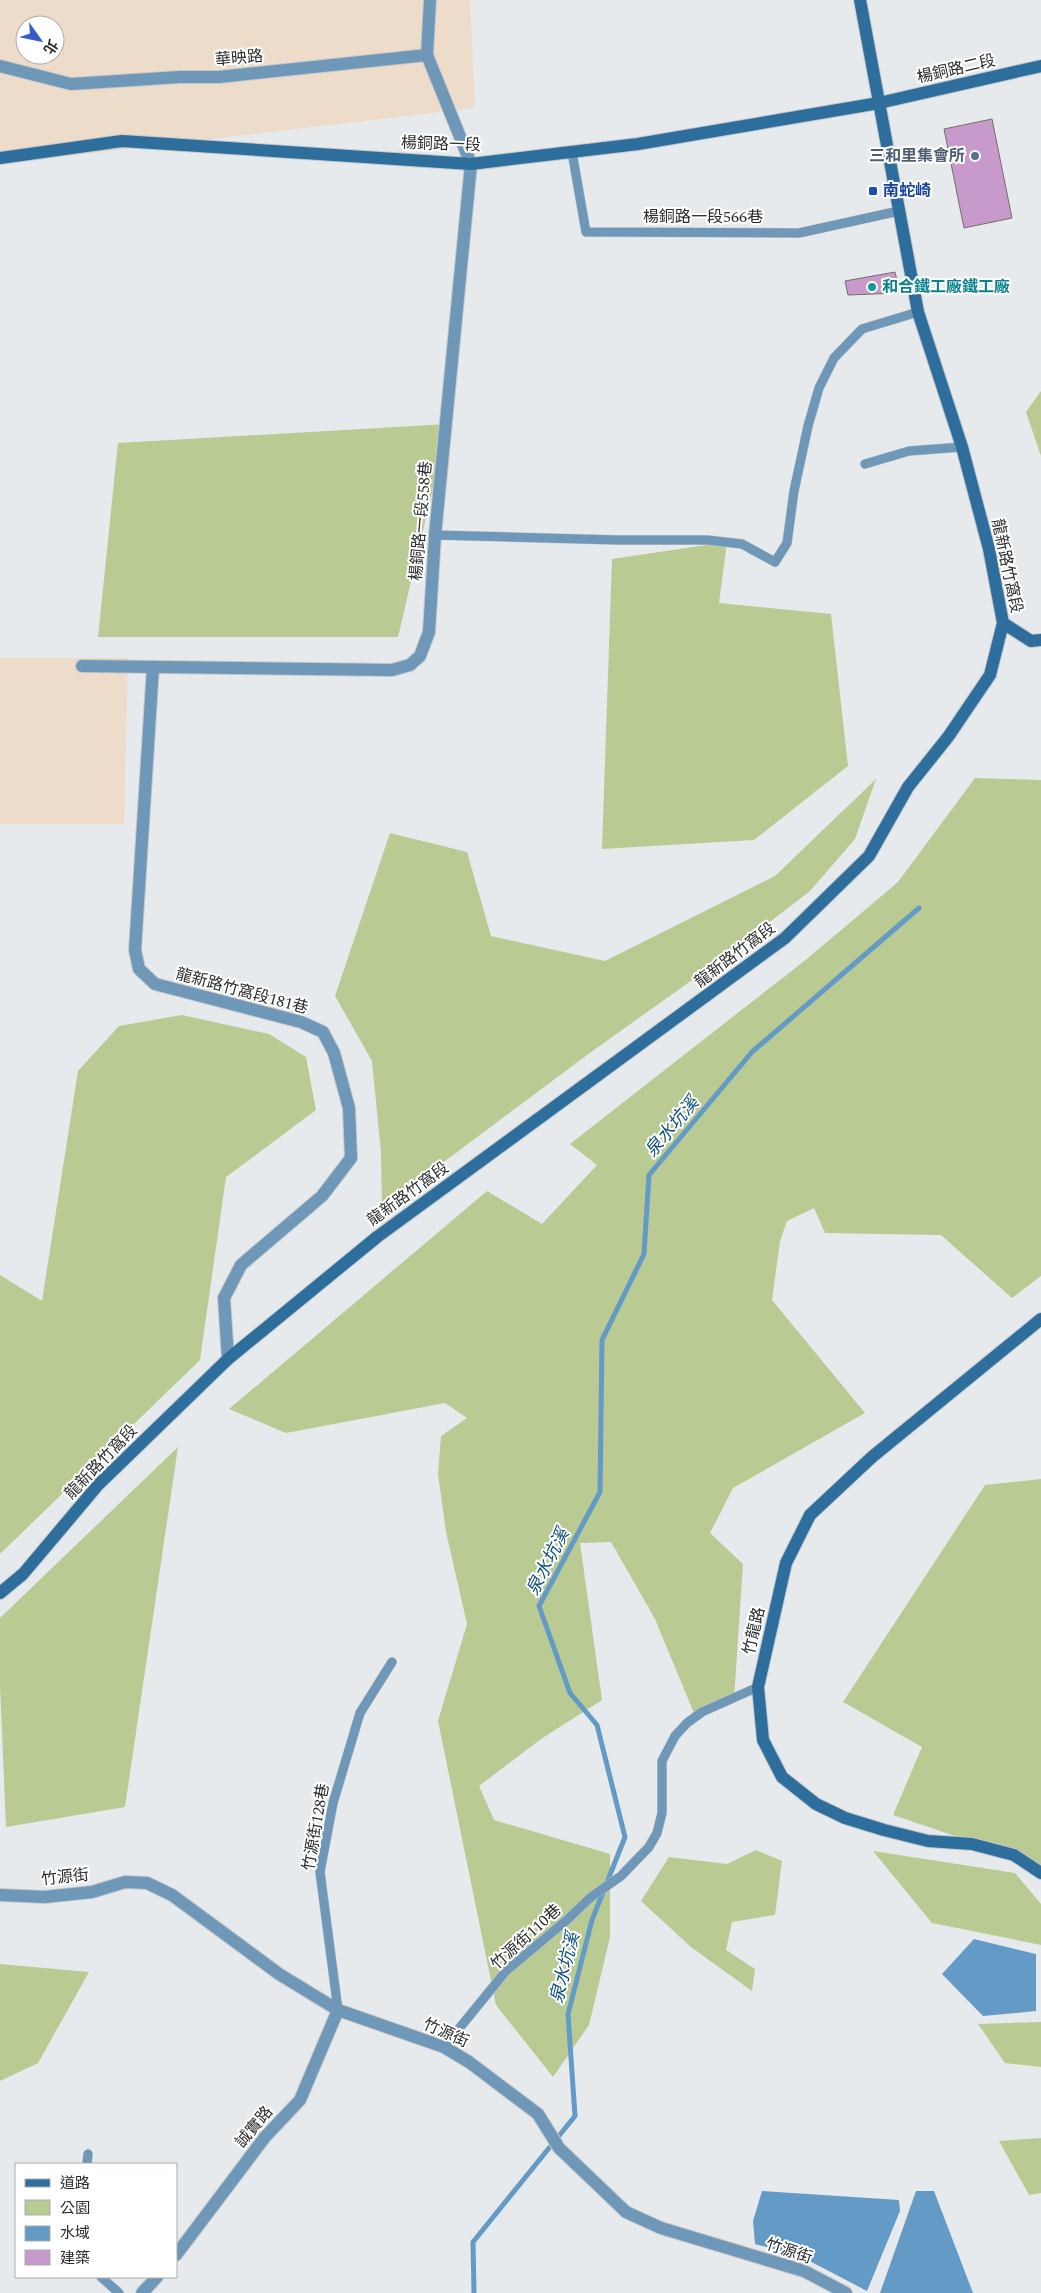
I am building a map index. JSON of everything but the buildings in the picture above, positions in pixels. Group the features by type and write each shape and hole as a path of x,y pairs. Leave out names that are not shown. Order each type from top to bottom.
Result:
{"street":[{"path":"427,55 430,0"},
{"name":"龍新路竹窩段","path":"0,1594 24,1574 98,1485 228,1358 377,1237 786,938 870,856 908,787 948,737 990,675 1003,623 989,549 962,447 918,312 860,0"},
{"name":"華映路","path":"0,66 70,84 180,77 219,78 427,55"},
{"name":"楊銅路一段558巷","path":"82,666 392,670 410,665 420,656 429,632 436,535 471,164 427,55"},
{"name":"楊銅路二段","path":"878,103 1041,66"},
{"name":"楊銅路一段","path":"0,158 122,141 471,164 638,144 878,103"},
{"path":"1003,623 1031,642 1041,640"},
{"name":"龍新路竹窩段181巷","path":"153,667 135,950 139,970 155,984 301,1022 323,1032 334,1053 349,1108 350,1158 322,1196 241,1265 224,1298 228,1358"},
{"name":"竹龍路","path":"1041,1318 872,1457 810,1515 786,1563 758,1687 763,1740 782,1777 816,1804 845,1818 884,1830 928,1841 972,1844 1014,1855 1041,1873"},
{"name":"竹源街","path":"0,1895 44,1897 92,1892 125,1882 147,1883 172,1895 279,1974 338,2010 444,2047 470,2062 538,2114 558,2148 626,2212 661,2228 804,2271 846,2293"},
{"name":"誠實路","path":"178,2252 265,2137 300,2100 338,2010"},
{"path":"142,2293 156,2278"}],"lane":[{"name":"楊銅路一段566巷","path":"572,152 586,232 799,233 899,211"},
{"path":"436,535 617,540 707,540 742,544 775,562 787,543 794,491 808,426 819,388 834,358 862,329 918,312"},
{"path":"865,464 909,451 962,447"},
{"name":"竹源街128巷","path":"338,2010 320,1872 333,1803 360,1713 392,1662"},
{"name":"竹源街110巷","path":"444,2047 506,1972 568,1920 591,1897 620,1876 649,1847 657,1833 662,1813 662,1761 675,1736 687,1723 702,1712 758,1687"},
{"path":"87,2163 88,2154"},
{"path":"101,2278 120,2293"}],"shaded area":[{"path":"0,0 470,0 475,108 0,164"},
{"path":"0,658 128,658 124,824 0,824"}],"green space":[{"path":"1041,391 1041,456 1026,412"},
{"path":"448,424 398,637 98,637 118,443"},
{"path":"727,542 719,603 831,614 848,766 754,840 602,849 612,559"},
{"path":"975,778 1041,780 1041,1276 1012,1298 941,1235 825,1233 814,1208 787,1221 780,1241 772,1300 865,1413 733,1488 710,1533 743,1564 734,1699 696,1718 655,1619 611,1542 580,1543 602,1700 541,1739 479,1786 494,1820 610,1854 610,1937 589,2025 553,2077 496,2005 438,1721 467,1624 446,1532 438,1474 441,1436 467,1418 445,1403 286,1433 229,1409 487,1191 542,1224 597,1165 570,1144 808,958 898,882"},
{"path":"876,779 855,839 810,891 723,958 587,1055 382,1208 381,1153 372,1061 335,996 390,833 467,852 491,936 605,961 775,876"},
{"path":"182,1015 269,1034 306,1057 316,1110 226,1177 200,1360 0,1554 0,1275 42,1301 78,1071 119,1026"},
{"path":"178,1447 125,1807 6,1827 0,1685 0,1618"},
{"path":"1041,1479 1041,1865 893,1815 922,1747 843,1702 985,1485"},
{"path":"756,1850 782,1861 775,1915 732,1922 726,1950 755,1969 752,1991 691,1947 641,1901 669,1857 727,1864"},
{"path":"873,1851 1015,1873 1041,1904 1041,1945 932,1923"},
{"path":"0,1964 89,1972 38,2063 0,2081"},
{"path":"1041,2022 1041,2067 1005,2063 978,2024"},
{"path":"1041,2138 1041,2193 1029,2195 999,2141"}],"water":[{"path":"974,1939 1036,1954 1036,2011 983,2016 942,1974"},
{"path":"762,2191 899,2200 900,2211 867,2291 800,2256 755,2244 753,2221"},
{"path":"916,2191 934,2191 973,2293 880,2293"}],"waterway":[{"name":"泉水坑溪","path":"474,2293 473,2242 575,2116 568,2014 592,1920 625,1837 597,1725 570,1693 539,1606 600,1492 602,1340 644,1254 649,1175 752,1052 919,908"}],"place":[{"name":"三和里集會所","path":"975,156"},
{"name":"南蛇崎","path":"873,191"},
{"name":"和合鐵工廠鐵工廠","path":"872,287"}]}
